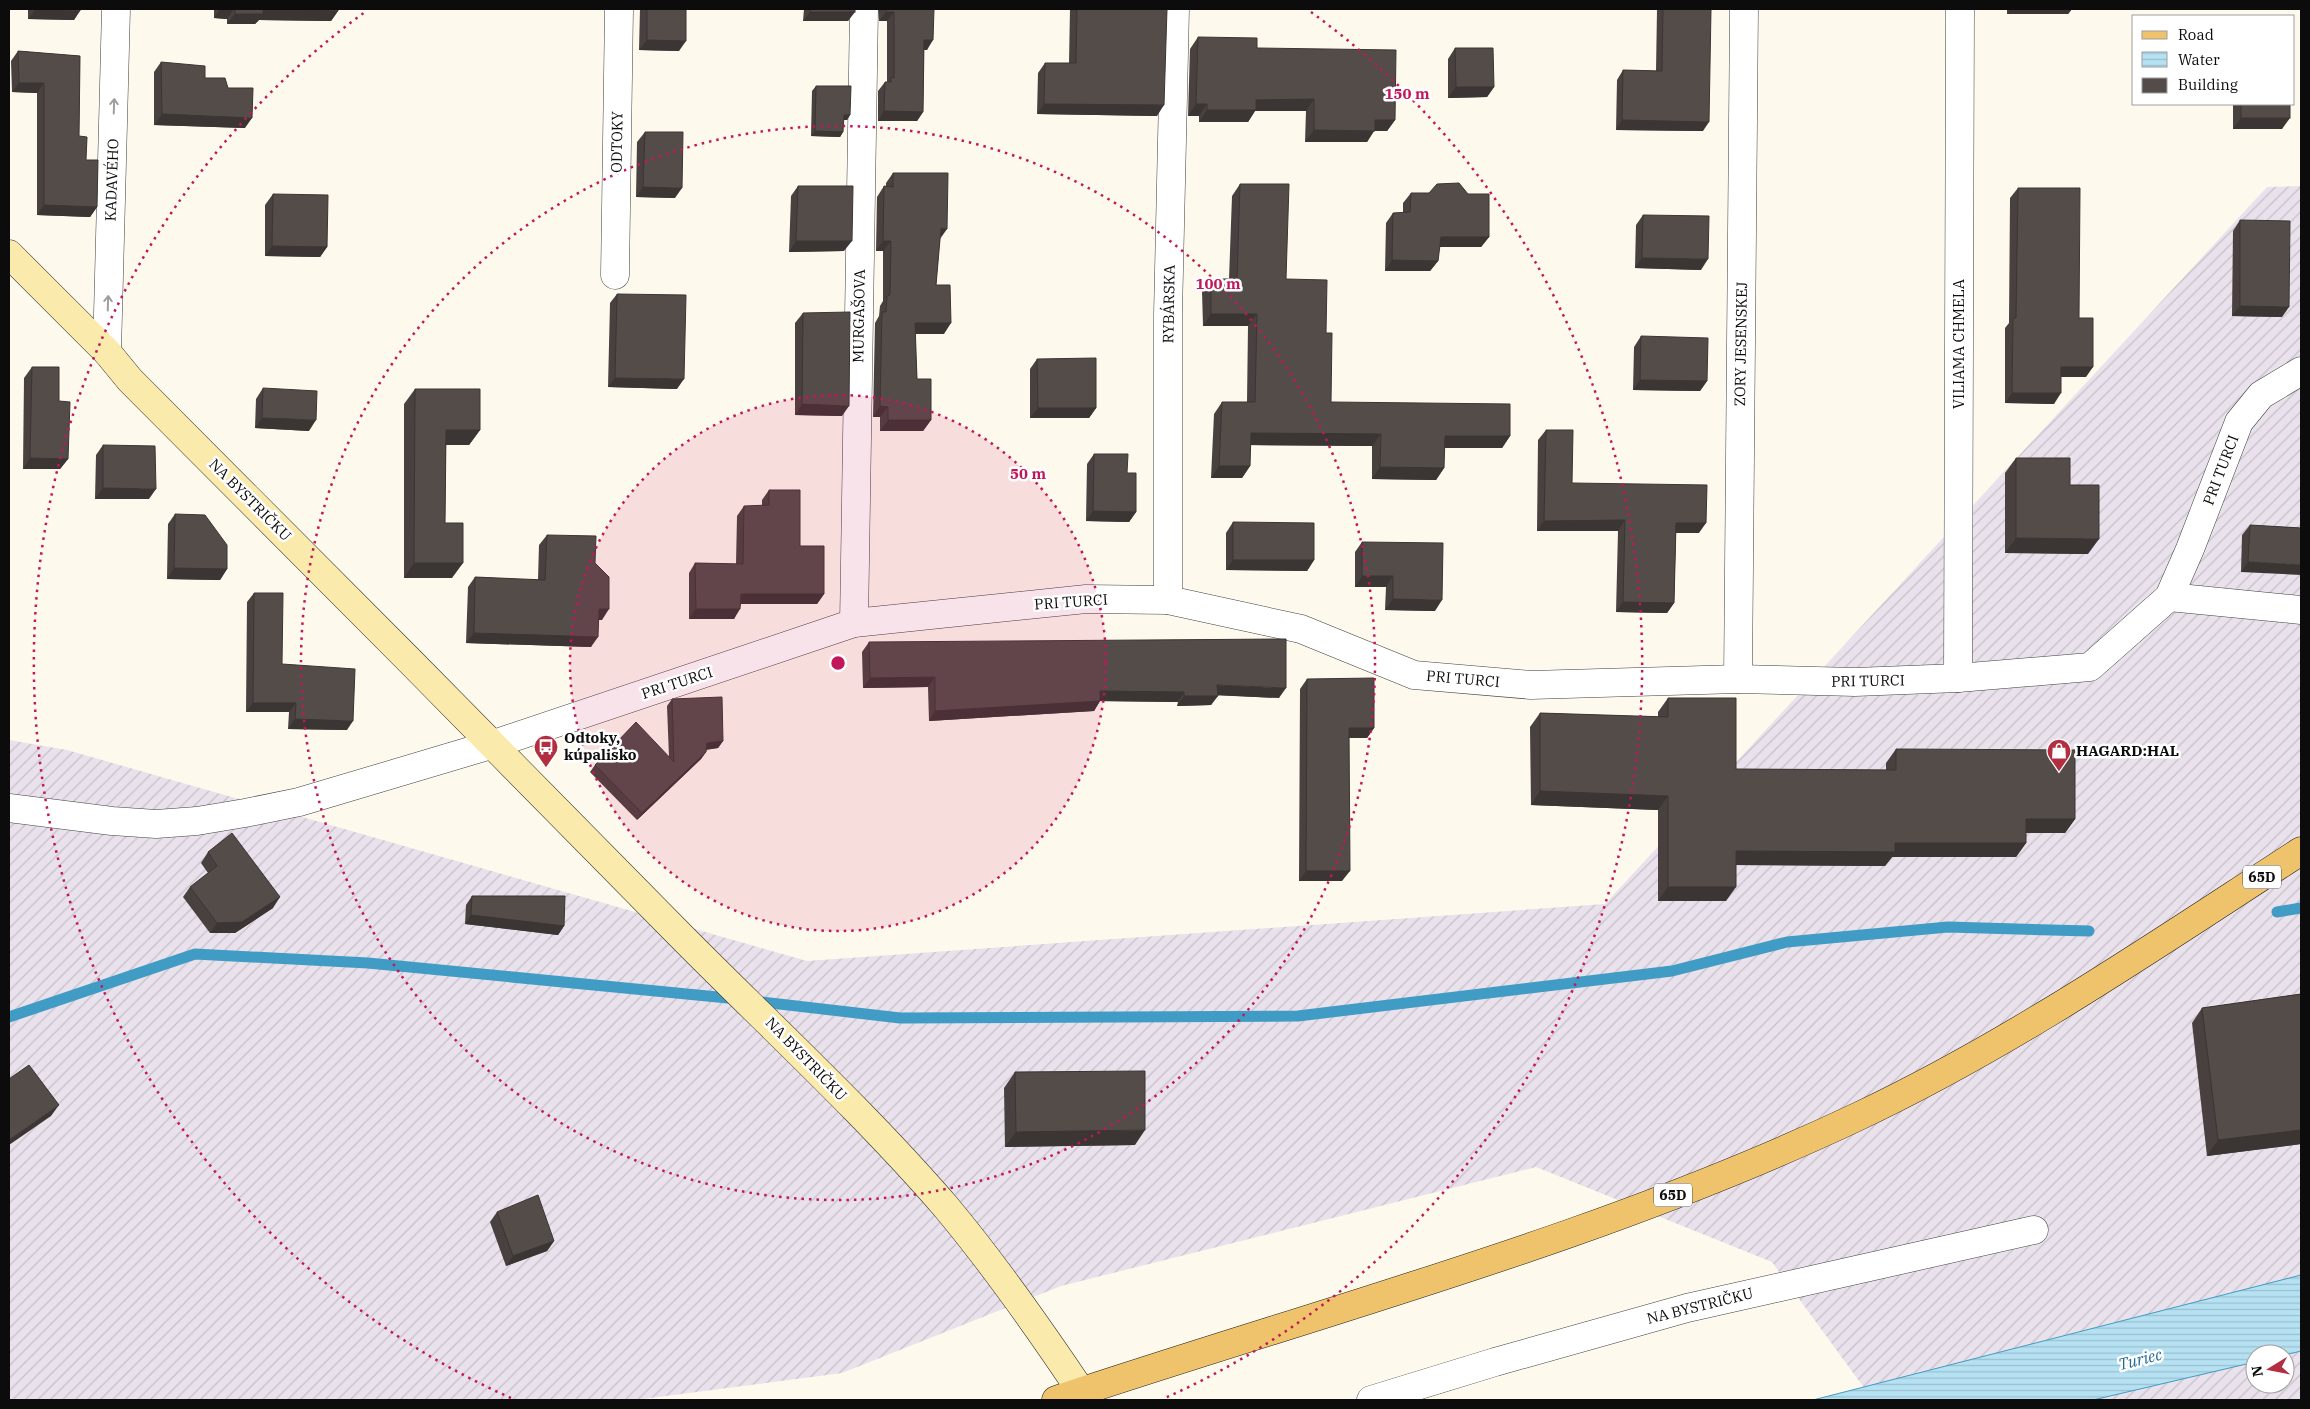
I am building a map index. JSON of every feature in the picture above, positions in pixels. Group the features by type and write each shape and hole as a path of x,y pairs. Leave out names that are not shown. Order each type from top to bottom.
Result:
{"main road":[{"name":"65D","path":"1075,1397 1531,1248 1664,1199 1859,1116 2010,1035 2084,991 2301,851"}],"street":[{"name":"KADAVÉHO","path":"107,352 116,9"},
{"name":"ODTOKY","path":"615,275 619,9"},
{"name":"MURGAŠOVA","path":"854,623 864,9"},
{"name":"RYBÁRSKA","path":"1168,600 1168,314 1175,9"},
{"name":"ZORY JESENSKEJ","path":"1738,679 1744,9"},
{"name":"VILIAMA CHMELA","path":"1958,678 1960,9"},
{"name":"NA BYSTRIČKU","path":"9,254 107,352 137,387 494,744 701,956 794,1046 945,1207 1006,1284 1075,1397"},
{"name":"PRI TURCI","path":"494,744 854,623 1086,599 1168,600 1302,629 1414,675 1531,685 1738,679 1855,682 1958,678 2090,667 2168,597 2190,549 2239,422 2262,395 2301,371"},
{"path":"2168,597 2301,610"},
{"path":"9,808 112,821 156,824 197,821 299,802 494,744"},
{"name":"NA BYSTRIČKU","path":"1371,1400 1495,1362 1687,1308 2034,1230"}],"shaded area":[{"path":"2301,186 2301,1400 1873,1400 1772,1262 1536,1167 1061,1286 842,1373 635,1400 9,1400 9,740 67,750 807,961 1605,904 2267,187"}],"water":[{"name":"Turiec","path":"2301,1275 2301,1351 2295,1352 2295,1344 2245,1344 2245,1364 2093,1400 1813,1400"}],"building":[{"path":"80,9 80,11 35,10"},
{"path":"235,9 263,9 263,14 235,14"},
{"path":"263,9 338,9 338,11"},
{"path":"647,9 686,9 686,41 647,40"},
{"path":"810,9 855,9 855,12 810,12"},
{"path":"886,9 934,9 933,40 924,40 923,112 884,111 885,82 891,82 891,77 894,78 894,12 886,12"},
{"path":"1077,9 1167,9 1164,105 1044,104 1045,63 1076,63"},
{"path":"1663,9 1711,9 1709,122 1622,120 1623,70 1662,71"},
{"path":"1198,37 1257,38 1257,48 1396,50 1395,120 1375,120 1375,131 1314,130 1314,99 1256,100 1256,110 1207,110 1207,104 1196,104"},
{"path":"1455,48 1493,48 1494,87 1456,87"},
{"path":"18,51 80,56 79,136 87,137 86,160 98,160 97,207 44,205 44,83 19,83"},
{"path":"161,62 205,66 205,78 225,78 228,88 253,88 252,118 162,114"},
{"path":"816,86 851,86 850,115 844,115 843,132 815,131"},
{"path":"2241,105 2290,105 2290,118 2241,118"},
{"path":"645,132 683,132 682,188 643,187"},
{"path":"893,173 948,173 947,229 941,228 936,285 950,285 951,323 915,323 917,379 931,379 931,420 888,420 888,407 880,406 882,312 886,312 887,296 890,295 891,241 883,241 884,186 893,187"},
{"path":"1459,183 1468,194 1489,194 1489,237 1441,237 1438,261 1392,260 1393,213 1410,212 1411,193 1429,193 1437,184"},
{"path":"1240,184 1289,184 1286,279 1327,280 1326,333 1332,333 1331,402 1510,404 1510,436 1445,436 1444,468 1380,467 1381,434 1251,433 1250,466 1219,466 1222,402 1255,402 1257,314 1211,314 1211,279 1237,279"},
{"path":"798,186 853,186 852,241 796,241"},
{"path":"2018,188 2080,188 2079,318 2093,318 2093,367 2061,367 2061,393 2012,393 2013,318 2016,318"},
{"path":"273,194 328,195 327,247 272,246"},
{"path":"1643,215 1709,216 1708,259 1642,258"},
{"path":"2240,220 2290,221 2289,307 2240,306"},
{"path":"617,294 686,295 684,379 615,378"},
{"path":"850,312 849,406 802,404 803,313"},
{"path":"1641,336 1708,338 1707,381 1640,380"},
{"path":"1096,358 1096,408 1038,408 1037,359"},
{"path":"32,367 59,367 59,401 70,402 68,459 30,458"},
{"path":"263,388 317,391 316,420 262,418"},
{"path":"415,389 480,389 480,430 446,430 445,523 463,523 463,563 414,563"},
{"path":"1546,430 1573,430 1572,483 1707,485 1706,523 1676,523 1674,603 1623,602 1625,520 1544,521"},
{"path":"103,445 155,446 156,489 103,488"},
{"path":"1094,454 1128,454 1127,473 1136,473 1136,512 1093,511"},
{"path":"2016,458 2070,458 2070,485 2099,485 2099,539 2016,538"},
{"path":"769,490 800,490 800,546 824,546 824,594 741,594 740,609 696,609 695,563 743,564 744,506 769,505"},
{"path":"175,514 205,515 227,545 227,569 174,568"},
{"path":"1233,522 1314,523 1314,560 1233,560"},
{"path":"2250,525 2301,528 2301,565 2248,562"},
{"path":"547,535 596,536 595,563 609,577 609,609 599,609 598,637 474,633 475,577 545,580"},
{"path":"1362,542 1443,543 1442,600 1393,599 1393,576 1362,576"},
{"path":"254,593 283,593 282,664 355,669 353,721 295,719 296,703 253,703"},
{"path":"1286,639 1286,688 1217,685 1218,696 1184,696 1184,692 1100,691 1100,701 935,711 935,677 870,678 869,642"},
{"path":"1374,678 1374,728 1349,728 1350,871 1306,871 1307,679"},
{"path":"722,697 723,741 707,743 706,752 642,813 595,765 636,722 674,762 672,699"},
{"path":"1668,698 1736,698 1736,769 1896,770 1896,749 2075,750 2075,819 2026,819 2026,843 1895,843 1895,852 1736,851 1736,887 1668,887 1668,796 1540,791 1540,713 1668,717"},
{"path":"232,833 280,897 242,922 217,923 190,887 217,866 208,852"},
{"path":"472,896 565,896 564,926 471,915"},
{"path":"2301,994 2301,1130 2218,1140 2202,1008"},
{"path":"29,1065 59,1105 9,1140 9,1079"},
{"path":"1145,1071 1145,1130 1016,1132 1015,1072"},
{"path":"538,1195 554,1241 513,1256 497,1212"}],"waterway":[{"path":"2277,912 2301,908"},
{"path":"754,1001 900,1018 1298,1016 1672,971 1787,942 1948,927 2089,931"},
{"path":"9,1017 195,954 368,963 738,999"}],"place":[{"name":"Odtoky, kúpalisko","path":"546,768"},
{"name":"HAGARD:HAL","path":"2059,772"}]}
